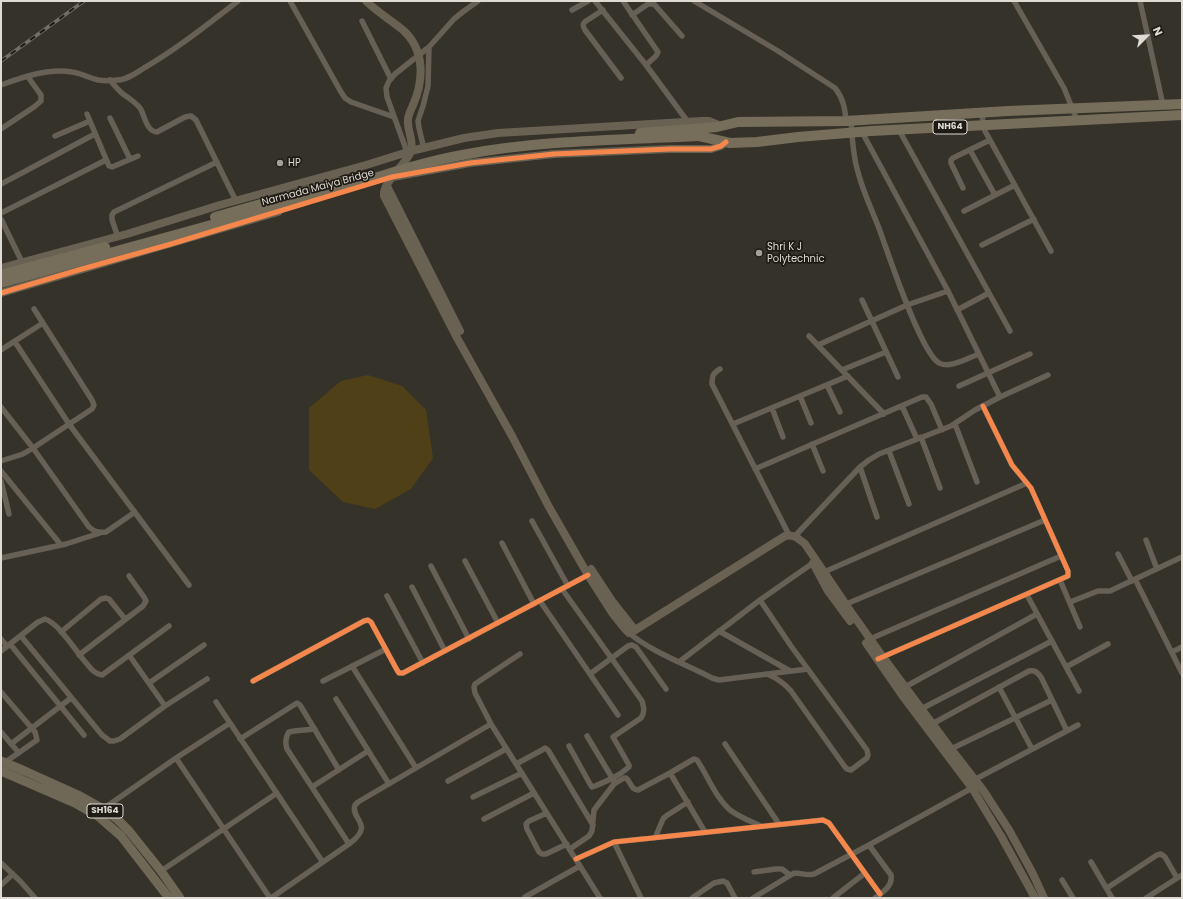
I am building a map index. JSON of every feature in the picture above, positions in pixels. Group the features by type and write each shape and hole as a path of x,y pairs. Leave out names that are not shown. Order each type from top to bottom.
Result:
{"highway":[{"name":"NH64","path":"1,283 411,168 460,155 492,150 700,132 738,122 848,121 982,112 1182,104"},
{"name":"NH64","path":"700,132 726,142 757,142 862,132 1182,115"},
{"name":"Narmada Maiya Bridge","path":"1,275 163,232 412,161 472,147 555,138 640,133 700,132"}],"main road":[{"path":"366,1 404,31 413,42 419,55 421,66 419,93 409,114 408,122 412,144 409,152 387,186 384,196 456,336 512,436 549,507 612,614 625,629 632,631 785,536 792,536 805,544 824,572 843,605 880,658 905,687 951,749 1035,898"},
{"name":"NH64","path":"1,268 118,237 236,201 464,138 498,133 688,122 710,121 721,126"},
{"path":"1,293 171,244 392,177 470,162 554,154 670,149 711,149 721,146 726,142"},
{"path":"387,186 461,334 554,505 592,572 632,631"},
{"path":"805,544 828,591 843,605 870,639 902,695 971,783 983,790 1009,830 1033,874 1044,898"},
{"name":"SH164","path":"2,765 71,792 103,809 117,819 129,831 161,871 180,898"},
{"name":"SH164","path":"2,765 98,816 121,836 169,898"}],"street":[{"path":"1,86 28,77 60,71 72,72 99,80 118,80 130,77 201,30 238,1"},
{"path":"290,1 345,98 351,102 394,117"},
{"path":"409,152 394,117 387,97 386,88 395,74 429,47 454,19 478,1"},
{"path":"572,10 588,1"},
{"path":"596,1 688,122"},
{"path":"623,1 658,52 656,56 646,65"},
{"path":"694,1 778,51 835,88 840,93 845,105 858,171 907,305 929,352 934,360 947,366 979,354"},
{"path":"1014,1 1064,88 1077,120"},
{"path":"1140,1 1162,105"},
{"path":"632,15 648,4 654,4 682,36"},
{"path":"603,10 583,23 583,26 621,78"},
{"path":"362,21 391,79"},
{"path":"424,149 418,121 428,86 429,47"},
{"path":"1,129 41,101 41,94 28,77"},
{"path":"110,80 139,108 149,128 153,132 157,132 185,117 191,116 196,120 236,201"},
{"path":"982,112 983,125 990,140 1051,251"},
{"path":"87,114 109,166 112,168 138,156"},
{"path":"110,118 130,159"},
{"path":"55,136 90,121"},
{"path":"899,130 1010,331"},
{"path":"862,132 948,291 1000,397"},
{"path":"1,184 95,134"},
{"path":"963,188 951,160 990,140"},
{"path":"970,150 995,195"},
{"path":"1,213 106,160"},
{"path":"118,237 112,220 112,215 114,212 217,162"},
{"path":"964,211 1015,185"},
{"path":"982,246 1034,219"},
{"path":"1,220 22,262"},
{"path":"818,345 907,305 948,291"},
{"path":"957,310 989,293"},
{"path":"862,300 898,377"},
{"path":"1,461 23,454 33,448 92,409 94,405 34,309"},
{"path":"1,350 43,323"},
{"path":"808,336 884,414"},
{"path":"15,342 69,424 189,584"},
{"path":"842,370 886,352"},
{"path":"959,386 1030,354"},
{"path":"720,370 714,373 712,384 755,469 792,536 860,467 869,460 889,450 955,424 969,413 1048,375"},
{"path":"732,424 848,376"},
{"path":"827,385 840,412"},
{"path":"800,396 811,423"},
{"path":"755,469 922,397 926,397 931,404 942,430"},
{"path":"902,406 919,438 940,488"},
{"path":"880,658 1067,578 1069,574 1027,483 1012,465 983,406"},
{"path":"1,408 33,448 90,527 100,533"},
{"path":"772,408 783,437"},
{"path":"955,424 977,482"},
{"path":"812,444 823,471"},
{"path":"889,450 909,504"},
{"path":"860,467 877,517"},
{"path":"1,471 61,545"},
{"path":"1,481 9,514"},
{"path":"824,572 1027,483"},
{"path":"1,558 83,540 106,532 135,512"},
{"path":"843,605 1045,520"},
{"path":"532,521 565,587 611,658 642,701 644,708 644,714 641,718 613,737 629,765 627,769 613,778 592,786 569,746"},
{"path":"1146,540 1157,569"},
{"path":"502,543 534,604"},
{"path":"1118,554 1182,673"},
{"path":"870,639 1061,556"},
{"path":"1070,602 1098,591 1110,591 1182,557"},
{"path":"465,561 498,623"},
{"path":"679,662 760,600 813,563"},
{"path":"430,566 469,639"},
{"path":"254,681 368,620 372,622 399,673 404,673 588,575"},
{"path":"79,655 143,606 146,601 129,576"},
{"path":"1060,580 1080,627"},
{"path":"412,587 445,651"},
{"path":"1027,595 1079,691"},
{"path":"387,596 423,663"},
{"path":"61,632 101,599 106,598 109,599 125,620"},
{"path":"760,600 868,753 867,758 851,770 847,769 786,684 768,674"},
{"path":"540,601 618,716"},
{"path":"905,687 1037,614"},
{"path":"1,651 38,622 45,619 50,621 61,632 92,670 97,674 102,675 169,626"},
{"path":"632,631 638,640 650,647 719,680 808,669"},
{"path":"719,631 790,671"},
{"path":"20,636 102,736 110,741 120,739 165,706 207,679"},
{"path":"1,639 9,645 84,735"},
{"path":"921,709 1052,641"},
{"path":"1066,667 1108,644"},
{"path":"149,683 204,645"},
{"path":"590,674 628,646 632,645 636,647 666,689"},
{"path":"1172,652 1182,647"},
{"path":"323,681 386,649"},
{"path":"520,654 475,684 475,693 506,749 600,898"},
{"path":"129,655 165,706"},
{"path":"352,666 416,768"},
{"path":"932,724 1028,671 1033,670 1041,677 1067,731"},
{"path":"999,687 1032,749"},
{"path":"1,692 32,728 35,732 37,740 2,765"},
{"path":"11,744 71,698"},
{"path":"336,699 389,784"},
{"path":"951,749 1052,700"},
{"path":"216,702 322,861"},
{"path":"240,738 297,703 300,705 339,770"},
{"path":"103,809 176,758 230,723"},
{"path":"176,758 271,898 357,837 361,824 354,810 355,805 491,724"},
{"path":"753,898 794,873 802,873 807,876 814,874 869,845 971,783 1078,725"},
{"path":"315,729 289,732 285,742 287,749 348,844"},
{"path":"1,732 19,753"},
{"path":"587,736 613,778 614,784"},
{"path":"725,744 779,824"},
{"path":"516,764 545,748 548,750 593,826"},
{"path":"448,781 506,749"},
{"path":"312,786 368,752"},
{"path":"547,813 529,821 526,824 539,852 542,854 568,847 589,836 593,826 594,810 614,784 626,778 629,780 633,788 638,790 694,759 697,760 722,802 730,810 761,826"},
{"path":"473,797 522,773"},
{"path":"670,773 705,832"},
{"path":"161,871 277,793"},
{"path":"484,819 534,793"},
{"path":"655,838 663,819 688,802"},
{"path":"576,859 614,842 823,820 828,823 880,894"},
{"path":"614,842 641,898"},
{"path":"869,845 891,875 892,880 884,892 875,898"},
{"path":"1107,888 1157,854 1161,854 1180,877 1146,898"},
{"path":"1091,862 1112,898"},
{"path":"1,864 13,874 35,898"},
{"path":"525,897 580,866"},
{"path":"754,872 776,869 782,870 790,875"},
{"path":"833,898 865,873"},
{"path":"1,885 13,874"},
{"path":"1062,880 1073,898"},
{"path":"692,898 714,883 723,881 727,883 735,898"}],"shaded area":[{"path":"368,375 402,386 426,410 433,458 411,489 375,509 343,502 309,470 309,408 341,381"}],"railway":[{"path":"1,61 84,1"}],"cycle path":[{"path":"1,293 171,244 392,177 470,163 554,154 670,149 711,149 721,146 726,142"},
{"path":"878,659 1068,576 1068,571 1031,488 1012,465 983,406"},
{"path":"253,681 368,620 371,622 397,670 399,673 403,673 588,575"},
{"path":"576,859 614,842 823,820 829,823 880,894"}],"place":[{"name":"HP","path":"280,163"},
{"name":"Shri K J Polytechnic","path":"759,253"}]}
